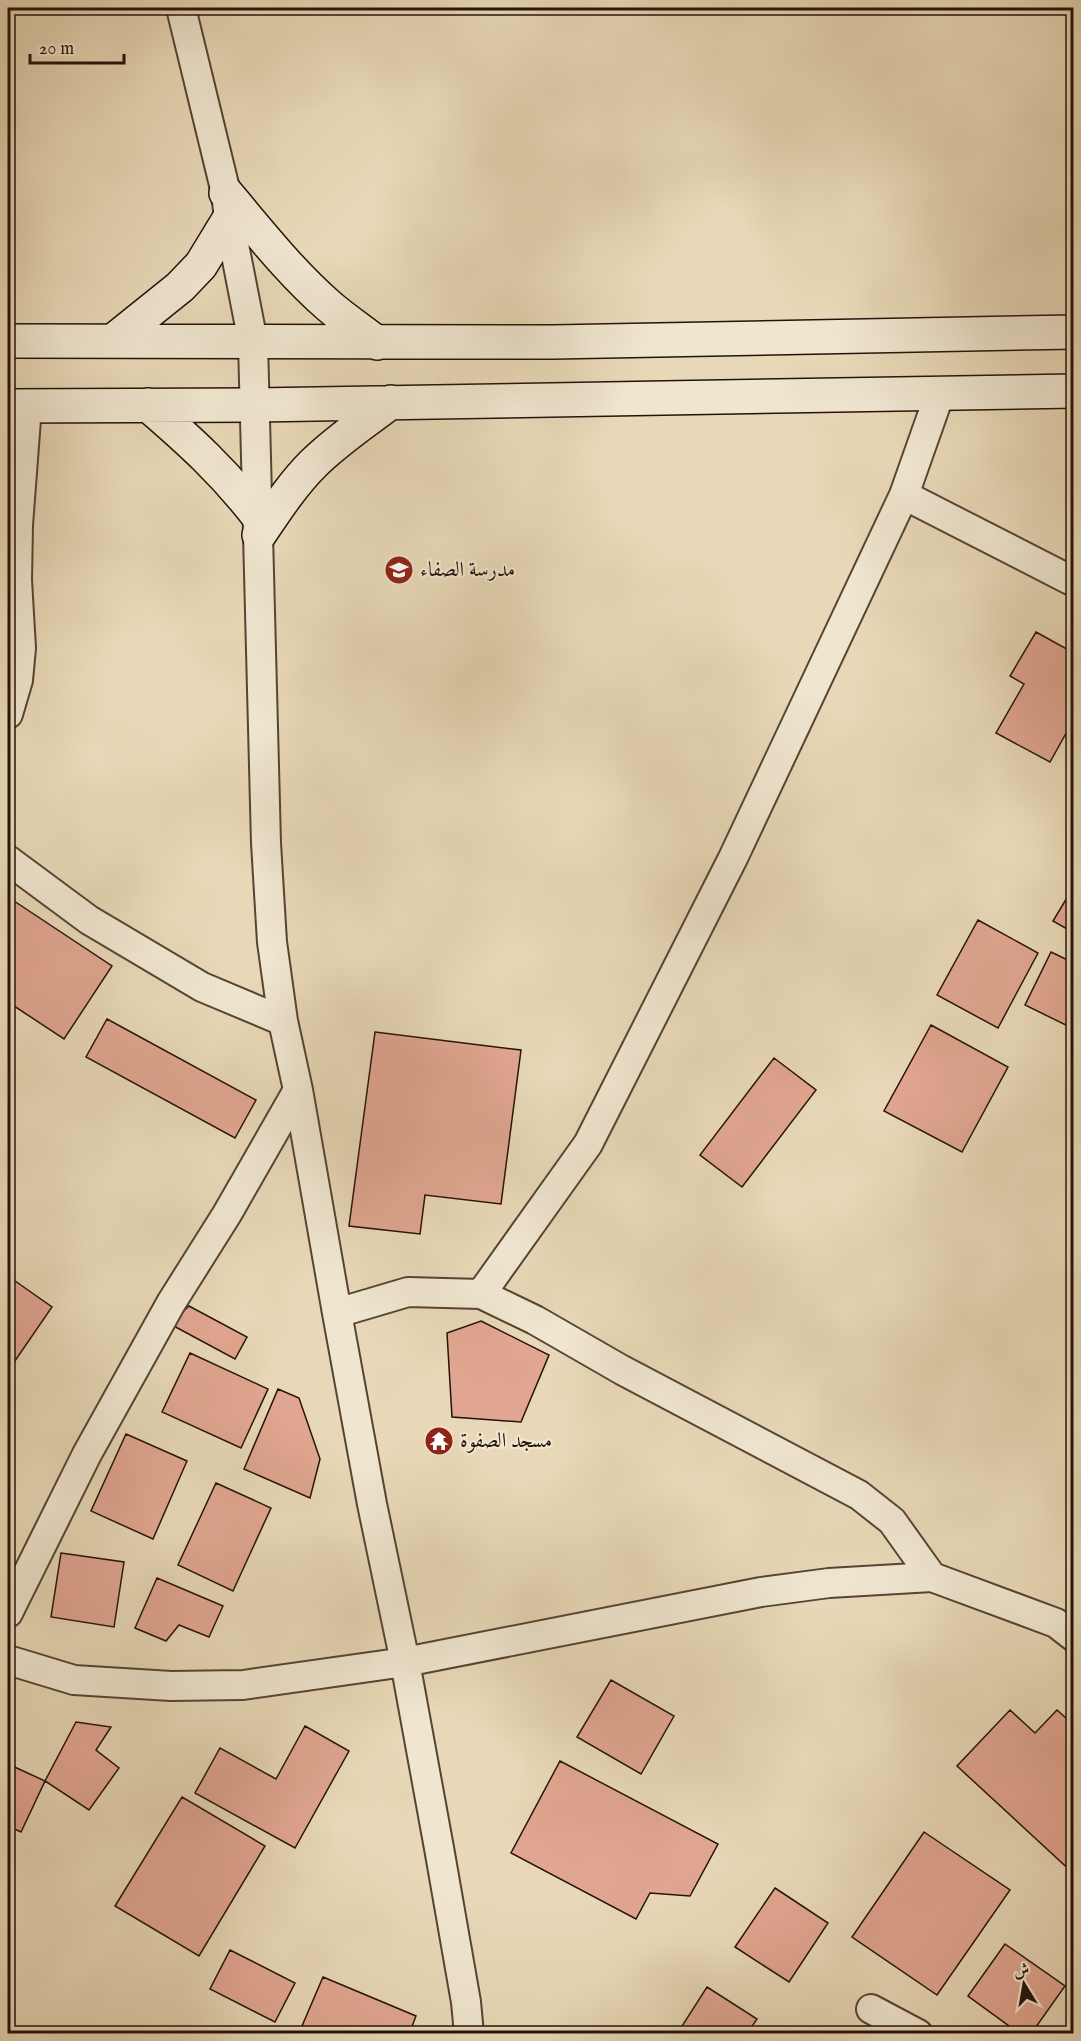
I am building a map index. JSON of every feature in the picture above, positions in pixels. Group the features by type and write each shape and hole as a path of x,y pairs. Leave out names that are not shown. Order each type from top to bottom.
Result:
{"main road":[{"path":"114,340 180,287 201,265 228,206 264,239 330,307 378,343"},
{"path":"8,341 565,342 1074,332"},
{"path":"17,406 256,405 1074,391"},
{"path":"148,405 217,467 258,525 314,463 336,443 391,402"}],"street":[{"path":"181,8 228,206 253,342 266,843 272,942 283,1021 298,1090 336,1313 372,1504 405,1662 466,2002 469,2034"},
{"path":"481,1294 588,1144 734,858 904,495 940,393"},
{"path":"8,714 18,680 21,648 17,580 17,406"},
{"path":"904,495 1074,582"},
{"path":"8,860 89,920 202,987 283,1021"},
{"path":"8,1613 87,1455 171,1303 227,1214 298,1090"},
{"path":"336,1313 408,1292 481,1294 535,1320 622,1370 859,1495 892,1521 932,1577"},
{"path":"8,1660 74,1680 171,1686 243,1685 405,1662 761,1592 829,1584 932,1577 1056,1623 1074,1636"},
{"path":"871,2009 918,2034"}],"building":[{"path":"1036,632 1074,653 1074,719 1050,762 996,733 1024,684 1010,676"},
{"path":"1074,886 1074,933 1053,921"},
{"path":"8,897 112,966 64,1039 8,1002"},
{"path":"978,920 1038,953 998,1028 937,995"},
{"path":"1051,952 1074,963 1074,1029 1025,1005"},
{"path":"107,1019 256,1100 235,1138 86,1057"},
{"path":"931,1025 1008,1067 962,1152 884,1111"},
{"path":"375,1032 521,1050 501,1204 425,1195 420,1234 349,1226"},
{"path":"774,1058 816,1090 742,1187 700,1155"},
{"path":"8,1276 52,1307 8,1371"},
{"path":"189,1306 247,1337 235,1359 170,1324"},
{"path":"481,1321 549,1355 521,1422 452,1417 447,1333"},
{"path":"190,1353 268,1389 241,1448 162,1412"},
{"path":"278,1389 299,1398 320,1459 310,1498 244,1469"},
{"path":"126,1434 187,1461 153,1539 91,1511"},
{"path":"216,1483 271,1508 233,1591 178,1565"},
{"path":"61,1553 124,1562 114,1627 51,1617"},
{"path":"157,1578 223,1606 209,1637 179,1625 166,1641 135,1628"},
{"path":"611,1680 674,1716 641,1774 577,1737"},
{"path":"1010,1710 1035,1733 1057,1710 1074,1725 1074,1874 957,1766"},
{"path":"76,1722 111,1727 96,1750 119,1768 89,1810 45,1781"},
{"path":"305,1726 349,1751 295,1848 195,1793 220,1748 276,1779"},
{"path":"560,1761 718,1844 690,1896 650,1893 636,1919 511,1853"},
{"path":"8,1764 45,1781 21,1832 8,1826"},
{"path":"182,1797 265,1846 199,1956 115,1906"},
{"path":"924,1832 1010,1890 937,1995 852,1937"},
{"path":"775,1888 828,1923 789,1982 735,1947"},
{"path":"1005,1944 1065,1986 1031,2034 1020,2034 968,1996"},
{"path":"230,1950 295,1983 275,2022 210,1989"},
{"path":"323,1977 416,2016 409,2034 299,2033"},
{"path":"707,1987 757,2019 747,2034 677,2034"}],"place":[{"name":"مدرسة الصفاء","path":"399,570"},
{"name":"مسجد الصفوة","path":"439,1441"}]}
